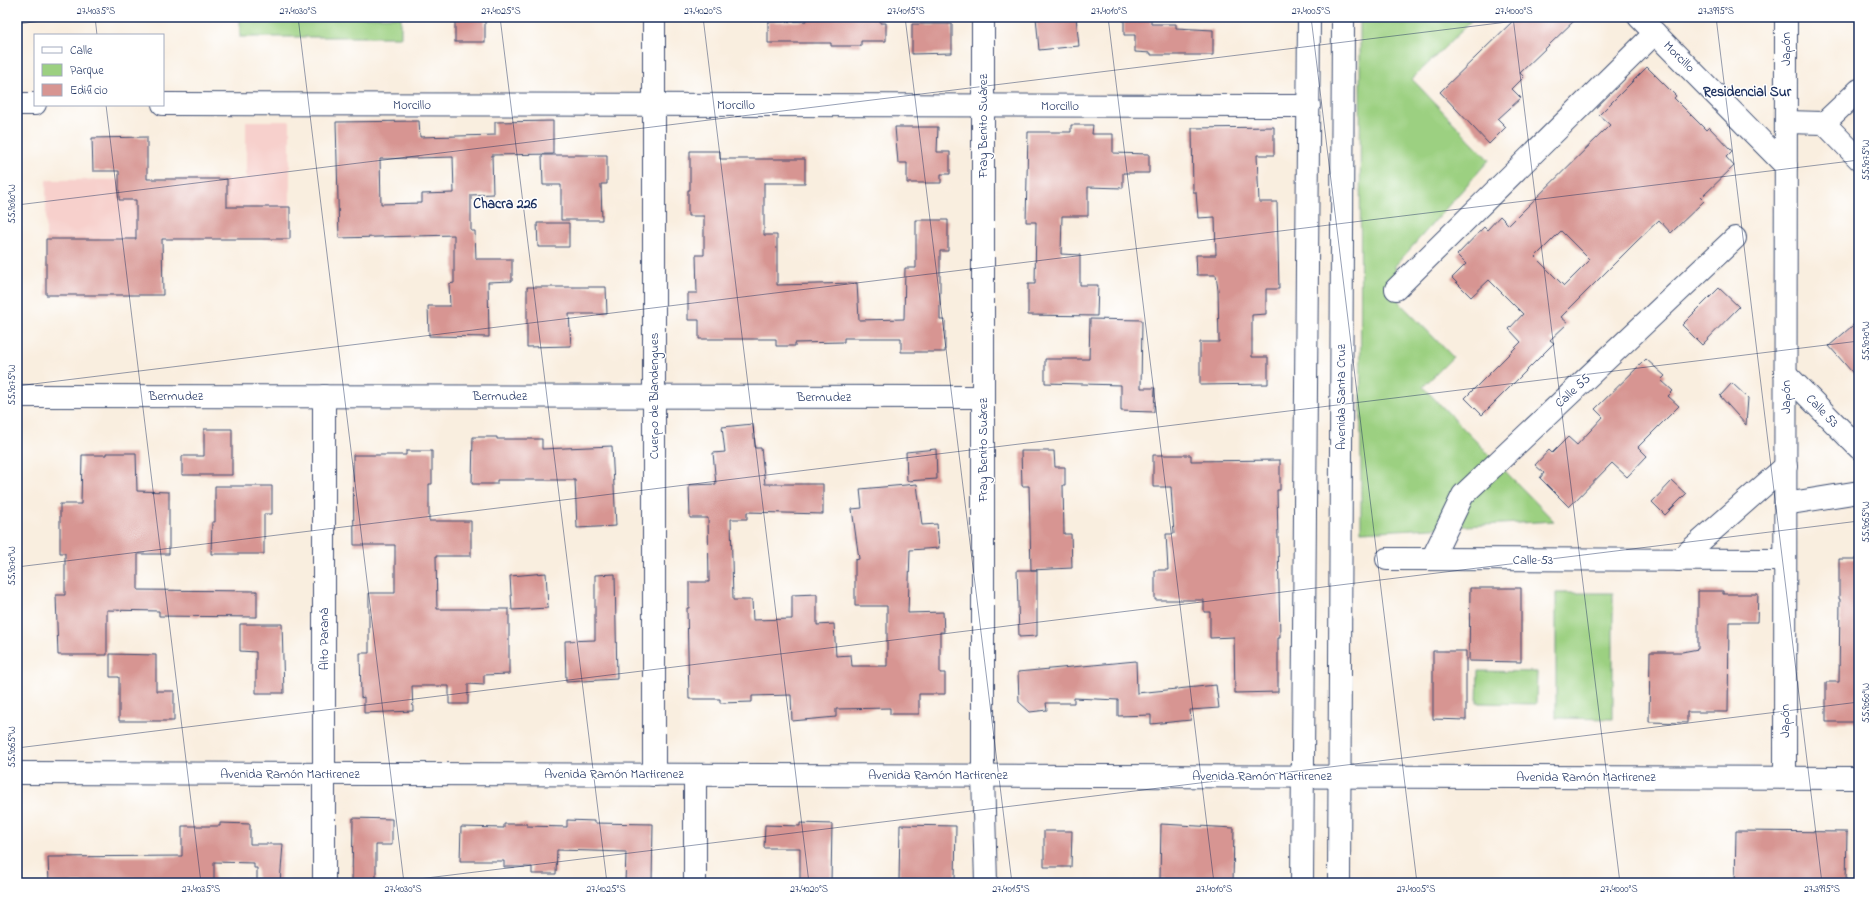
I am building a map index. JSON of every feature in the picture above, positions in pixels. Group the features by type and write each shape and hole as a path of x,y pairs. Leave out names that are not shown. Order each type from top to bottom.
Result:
{"street":[{"name":"Cuerpo de Blandengues","path":"654,17 654,775"},
{"name":"Fray Benito Suárez","path":"983,17 983,775 986,883"},
{"path":"1302,883 1309,17"},
{"name":"Avenida Santa Cruz","path":"1339,883 1343,17"},
{"name":"Morcillo","path":"1639,17 1786,166"},
{"name":"Japón","path":"1785,778 1786,17"},
{"path":"1396,289 1655,33"},
{"path":"1824,123 1859,90"},
{"path":"17,104 34,104"},
{"name":"Morcillo","path":"164,104 1309,106"},
{"path":"1786,122 1824,123 1859,159"},
{"name":"Calle 55","path":"1432,559 1463,495 1734,238"},
{"name":"Calle 53","path":"1786,373 1859,448"},
{"name":"Bermudez","path":"17,396 983,397"},
{"name":"Alto Paraná","path":"324,396 324,883"},
{"path":"1679,560 1786,466"},
{"path":"1785,504 1859,492"},
{"name":"Calle 53","path":"1387,559 1785,560"},
{"name":"Avenida Ramón Martirenez","path":"17,773 1859,778"},
{"path":"695,775 695,883"}],"shaded area":[{"path":"246,121 290,121 290,239 46,239 46,180 246,179"}],"green space":[{"path":"240,17 401,17 401,37 240,37"},
{"path":"1360,17 1476,17 1412,79 1489,160 1395,266 1399,302 1453,357 1423,387 1554,521 1361,532"},
{"path":"1556,593 1613,593 1613,719 1556,718"},
{"path":"1478,671 1537,672 1536,704 1477,703"}],"building":[{"path":"455,17 485,17 485,42 455,42"},
{"path":"806,17 880,17 880,23 886,23 886,41 861,41 861,46 831,46 831,43 768,43 768,22 806,21"},
{"path":"1036,17 1076,17 1079,46 1039,50"},
{"path":"1124,17 1151,17 1151,24 1176,24 1176,28 1213,30 1213,55 1151,55 1151,53 1135,52 1135,35 1124,35"},
{"path":"1517,17 1578,17 1520,73 1524,77 1512,89 1521,98 1498,119 1506,127 1489,144 1440,92"},
{"path":"912,24 952,24 952,53 912,54"},
{"path":"1647,67 1676,96 1674,98 1706,130 1709,127 1732,151 1726,157 1734,166 1701,198 1704,201 1671,233 1659,220 1636,242 1561,317 1568,323 1550,340 1554,343 1482,415 1465,398 1521,342 1509,329 1523,314 1489,280 1471,297 1452,278 1466,264 1457,255 1484,227 1487,230 1500,216 1509,225 1610,125 1599,115","holes":["1561,231 1590,260 1564,286 1535,257"]},
{"path":"419,121 420,137 495,135 495,122 553,121 553,154 492,155 493,194 471,195 471,231 475,231 476,259 512,259 512,281 488,282 489,337 429,336 428,306 450,306 449,284 454,283 454,235 339,238 336,122","holes":["453,157 454,193 422,194 422,203 381,204 380,159"]},
{"path":"1071,125 1093,125 1092,134 1113,134 1113,153 1149,154 1149,173 1123,173 1123,188 1088,187 1088,216 1062,216 1061,254 1080,255 1080,285 1098,285 1097,316 1028,315 1028,284 1035,284 1036,222 1026,222 1028,132 1071,132"},
{"path":"895,127 938,127 937,152 950,152 950,174 941,174 941,183 907,183 907,163 898,163"},
{"path":"1274,127 1274,155 1257,155 1259,202 1277,202 1279,289 1266,289 1266,314 1252,315 1252,357 1268,357 1268,384 1200,385 1200,342 1219,342 1218,290 1216,275 1197,275 1196,255 1216,255 1215,217 1198,218 1196,192 1193,192 1192,128"},
{"path":"147,137 147,179 227,179 227,207 290,207 290,239 162,239 163,295 46,295 46,239 136,239 136,200 119,200 119,171 93,171 92,138"},
{"path":"690,151 720,151 720,159 805,159 805,183 764,183 764,235 777,235 777,285 857,283 859,320 904,319 905,268 916,268 916,220 948,220 948,251 940,251 940,320 945,320 945,352 901,352 901,338 844,338 844,342 795,343 795,346 776,346 776,339 699,339 699,320 688,320 688,293 697,293 696,255 704,255 704,216 688,216"},
{"path":"542,155 607,155 607,184 601,184 602,220 561,220 561,185 543,185"},
{"path":"537,223 569,223 569,247 538,247"},
{"path":"527,287 606,287 607,314 569,314 571,346 527,347"},
{"path":"1719,288 1739,307 1702,345 1682,325"},
{"path":"1090,319 1142,320 1141,388 1155,388 1154,412 1121,411 1121,385 1045,383 1045,359 1089,359"},
{"path":"1859,320 1859,380 1829,346"},
{"path":"1646,359 1665,376 1661,380 1673,391 1668,396 1679,406 1638,447 1647,456 1627,477 1612,463 1569,507 1540,478 1544,473 1535,465 1549,450 1552,453 1568,437 1577,445 1603,417 1595,409"},
{"path":"1732,383 1748,398 1746,425 1720,396"},
{"path":"753,424 755,448 761,448 765,484 823,484 823,514 747,512 747,519 731,519 733,600 752,600 753,620 792,619 792,595 817,594 817,625 834,624 836,656 851,655 852,666 887,666 887,606 855,606 855,560 859,559 852,509 862,508 860,489 917,484 922,525 937,524 939,548 910,550 908,613 943,612 944,632 940,632 940,673 945,673 945,694 919,694 919,714 890,714 890,708 836,709 836,717 792,721 791,695 752,696 752,702 720,703 720,699 689,699 687,608 689,608 689,582 709,582 708,518 690,518 689,485 716,484 713,453 725,452 722,427"},
{"path":"204,429 232,429 232,475 182,475 182,456 204,456"},
{"path":"473,437 497,437 497,439 542,439 542,449 612,446 616,526 577,528 575,480 497,480 497,484 472,484"},
{"path":"936,449 937,479 907,481 906,452"},
{"path":"406,451 432,451 432,484 429,484 429,521 471,521 471,556 436,556 437,609 509,609 509,674 484,675 484,685 468,684 468,704 449,704 449,686 412,686 413,711 364,713 364,697 361,698 360,653 369,653 369,593 395,593 395,545 354,545 353,455 406,455"},
{"path":"1021,451 1054,451 1055,467 1065,467 1065,485 1063,485 1064,534 1071,534 1072,568 1031,570 1029,486 1022,486"},
{"path":"106,453 136,453 137,491 169,492 169,554 138,554 138,590 257,591 257,617 159,616 159,611 107,610 107,655 58,655 56,595 65,595 65,553 60,553 60,504 81,504 82,455 106,455"},
{"path":"1153,455 1191,455 1191,461 1280,460 1280,490 1277,490 1280,638 1278,638 1278,692 1235,693 1234,637 1210,638 1210,612 1204,612 1204,600 1155,600 1155,570 1168,570 1166,534 1174,534 1171,487 1153,487"},
{"path":"1672,481 1686,494 1665,515 1652,502"},
{"path":"215,486 272,486 272,514 264,514 264,554 211,554 212,522 215,522"},
{"path":"1839,559 1859,559 1859,722 1826,722 1826,682 1839,682"},
{"path":"1017,570 1037,570 1037,636 1019,637"},
{"path":"546,573 548,608 512,610 510,576"},
{"path":"615,574 617,679 566,682 565,641 595,640 595,575"},
{"path":"1470,588 1521,588 1521,662 1469,661"},
{"path":"1698,591 1723,591 1723,594 1758,594 1757,622 1729,622 1728,712 1687,712 1687,723 1649,722 1650,652 1682,652 1698,649"},
{"path":"240,624 282,624 284,693 256,693 256,652 240,651"},
{"path":"1433,651 1466,651 1466,720 1433,719"},
{"path":"110,654 156,655 156,691 174,691 174,721 119,721 119,677 110,677"},
{"path":"1136,661 1137,693 1216,685 1219,708 1190,710 1191,720 1151,724 1151,715 1118,716 1118,700 1074,698 1074,703 1046,703 1047,710 1030,712 1019,702 1018,672"},
{"path":"353,818 392,819 392,845 376,845 376,883 352,883"},
{"path":"567,820 594,821 594,823 653,824 652,883 625,883 626,852 557,850 556,874 532,874 532,867 504,867 504,861 460,861 461,827 504,828 504,824 527,824 527,826 567,827"},
{"path":"220,823 250,824 250,844 283,844 280,883 257,883 257,868 254,868 254,863 214,862 214,883 49,883 48,857 182,856 182,826 220,826"},
{"path":"800,823 832,824 831,883 800,883 800,848 764,848 765,825 800,826"},
{"path":"1161,824 1234,828 1233,883 1191,883 1191,879 1160,879"},
{"path":"900,825 956,826 955,880 899,880"},
{"path":"1044,831 1072,831 1071,867 1044,867"},
{"path":"1736,831 1847,832 1846,883 1735,883"}],"district":[{"name":"Residencial Sur","path":"1747,92"},
{"name":"Chacra 226","path":"505,204"}]}
